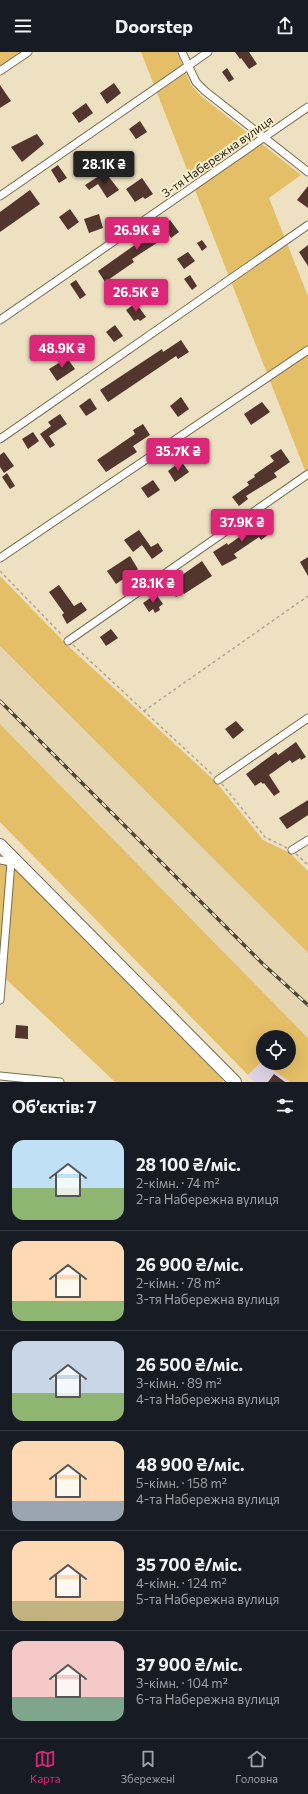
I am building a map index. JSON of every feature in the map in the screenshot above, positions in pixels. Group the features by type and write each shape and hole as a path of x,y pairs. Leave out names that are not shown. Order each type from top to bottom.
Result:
{"main road":[{"path":"5,855 231,1081"}],"street":[{"path":"0,71 28,52"},
{"path":"182,52 196,82 205,92 308,172"},
{"path":"0,196 208,52"},
{"name":"3-тя Набережна вулиця","path":"0,320 308,106"},
{"path":"0,439 308,225"},
{"path":"0,558 308,350"},
{"path":"68,640 308,474"},
{"path":"218,780 308,718"},
{"path":"292,850 308,840"},
{"path":"0,1000 5,855"},
{"path":"0,1076 60,1082"}],"path":[{"path":"0,571 68,640 218,780 265,837 292,850 308,866"},
{"path":"144,711 308,596"}],"shaded area":[{"path":"0,52 20,52 0,66"},
{"path":"141,52 177,52 191,85 201,96 301,175 269,198 308,296 308,478"},
{"path":"0,576 65,643 216,782 263,840 290,853 308,871 308,953 0,646"},
{"path":"0,646 308,953 308,1038 0,724"},
{"path":"0,724 308,1038 308,1082 290,1082 273,1070 296,1070 296,1030 256,1030 256,1067 248,1075 0,822"},
{"path":"14,863 223,1080 223,1082 115,1082 5,978"},
{"path":"0,864 9,865 0,969"},
{"path":"256,1067 256,1070 273,1070 290,1082 254,1082 248,1075"}],"building":[{"path":"235,52 249,52 257,64 249,69"},
{"path":"227,68 234,79 229,82 222,72"},
{"path":"114,83 121,93 107,104 100,93"},
{"path":"0,85 11,101 0,108"},
{"path":"86,103 93,113 79,123 72,113"},
{"path":"140,121 147,132 136,139 129,129"},
{"path":"37,134 44,144 22,162 11,147"},
{"path":"58,165 67,178 59,183 51,170"},
{"path":"105,172 119,190 107,198 98,184 89,190 85,185"},
{"path":"142,178 153,194 145,199 143,197 135,202 126,189"},
{"path":"308,186 308,208 297,200"},
{"path":"30,190 40,204 0,232 0,212"},
{"path":"70,209 79,222 68,230 59,217"},
{"path":"99,214 103,228 89,233 84,219"},
{"path":"170,220 179,232 171,238 169,235 132,259 134,262 105,282 98,271"},
{"path":"202,240 207,247 202,251 197,243"},
{"path":"308,245 308,266 299,252"},
{"path":"188,252 195,261 184,269 177,259"},
{"path":"190,275 197,286 192,290 184,279"},
{"path":"76,280 86,295 80,299 70,284"},
{"path":"136,303 146,317 140,321 138,319 134,321 126,310"},
{"path":"115,325 123,336 114,342 106,332"},
{"path":"181,340 189,352 178,359 176,356 108,402 100,390 162,349 163,352"},
{"path":"67,358 75,369 57,381 49,369"},
{"path":"181,397 189,409 178,417 170,406"},
{"path":"90,398 97,409 86,416 79,406"},
{"path":"262,402 270,412 251,425 244,414"},
{"path":"60,414 67,424 49,436 55,445 50,448 40,434 51,426 48,422"},
{"path":"143,424 150,435 133,446 137,452 106,472 97,460 135,434 133,430"},
{"path":"33,432 39,441 28,449 22,439"},
{"path":"281,449 290,462 274,473 277,477 246,496 248,499 239,506 232,497 249,485 247,482 255,477 254,475 274,461 270,456"},
{"path":"4,452 14,466 4,473 0,467 0,455"},
{"path":"181,461 189,472 175,482 168,471"},
{"path":"7,473 15,486 10,489 2,477"},
{"path":"153,480 160,490 148,498 141,488"},
{"path":"264,519 273,531 261,540 259,537 234,554 237,558 222,566 213,552 227,543 228,545"},
{"path":"139,530 151,547 158,543 163,551 152,559 142,545 133,552 124,540"},
{"path":"130,556 138,569 116,584 107,571"},
{"path":"308,557 308,576 300,562"},
{"path":"202,561 212,576 184,594 183,593 176,597 168,585"},
{"path":"59,585 74,606 81,602 87,610 67,624 62,615 64,613 49,592"},
{"path":"156,594 163,604 159,607 160,610 155,613 153,609 149,612 143,603"},
{"path":"111,629 118,638 106,646 100,637"},
{"path":"236,721 244,730 233,739 225,729"},
{"path":"296,742 306,757 301,760 300,758 292,763 290,760 269,775 280,792 274,796 264,783 263,784 261,782 255,786 246,774 276,752 278,755"},
{"path":"308,800 308,815 287,829 279,818"},
{"path":"16,1025 28,1026 28,1039 15,1038"},
{"path":"274,1074 285,1082 268,1082"}],"railway":[{"path":"0,701 263,964 308,1005"}]}
